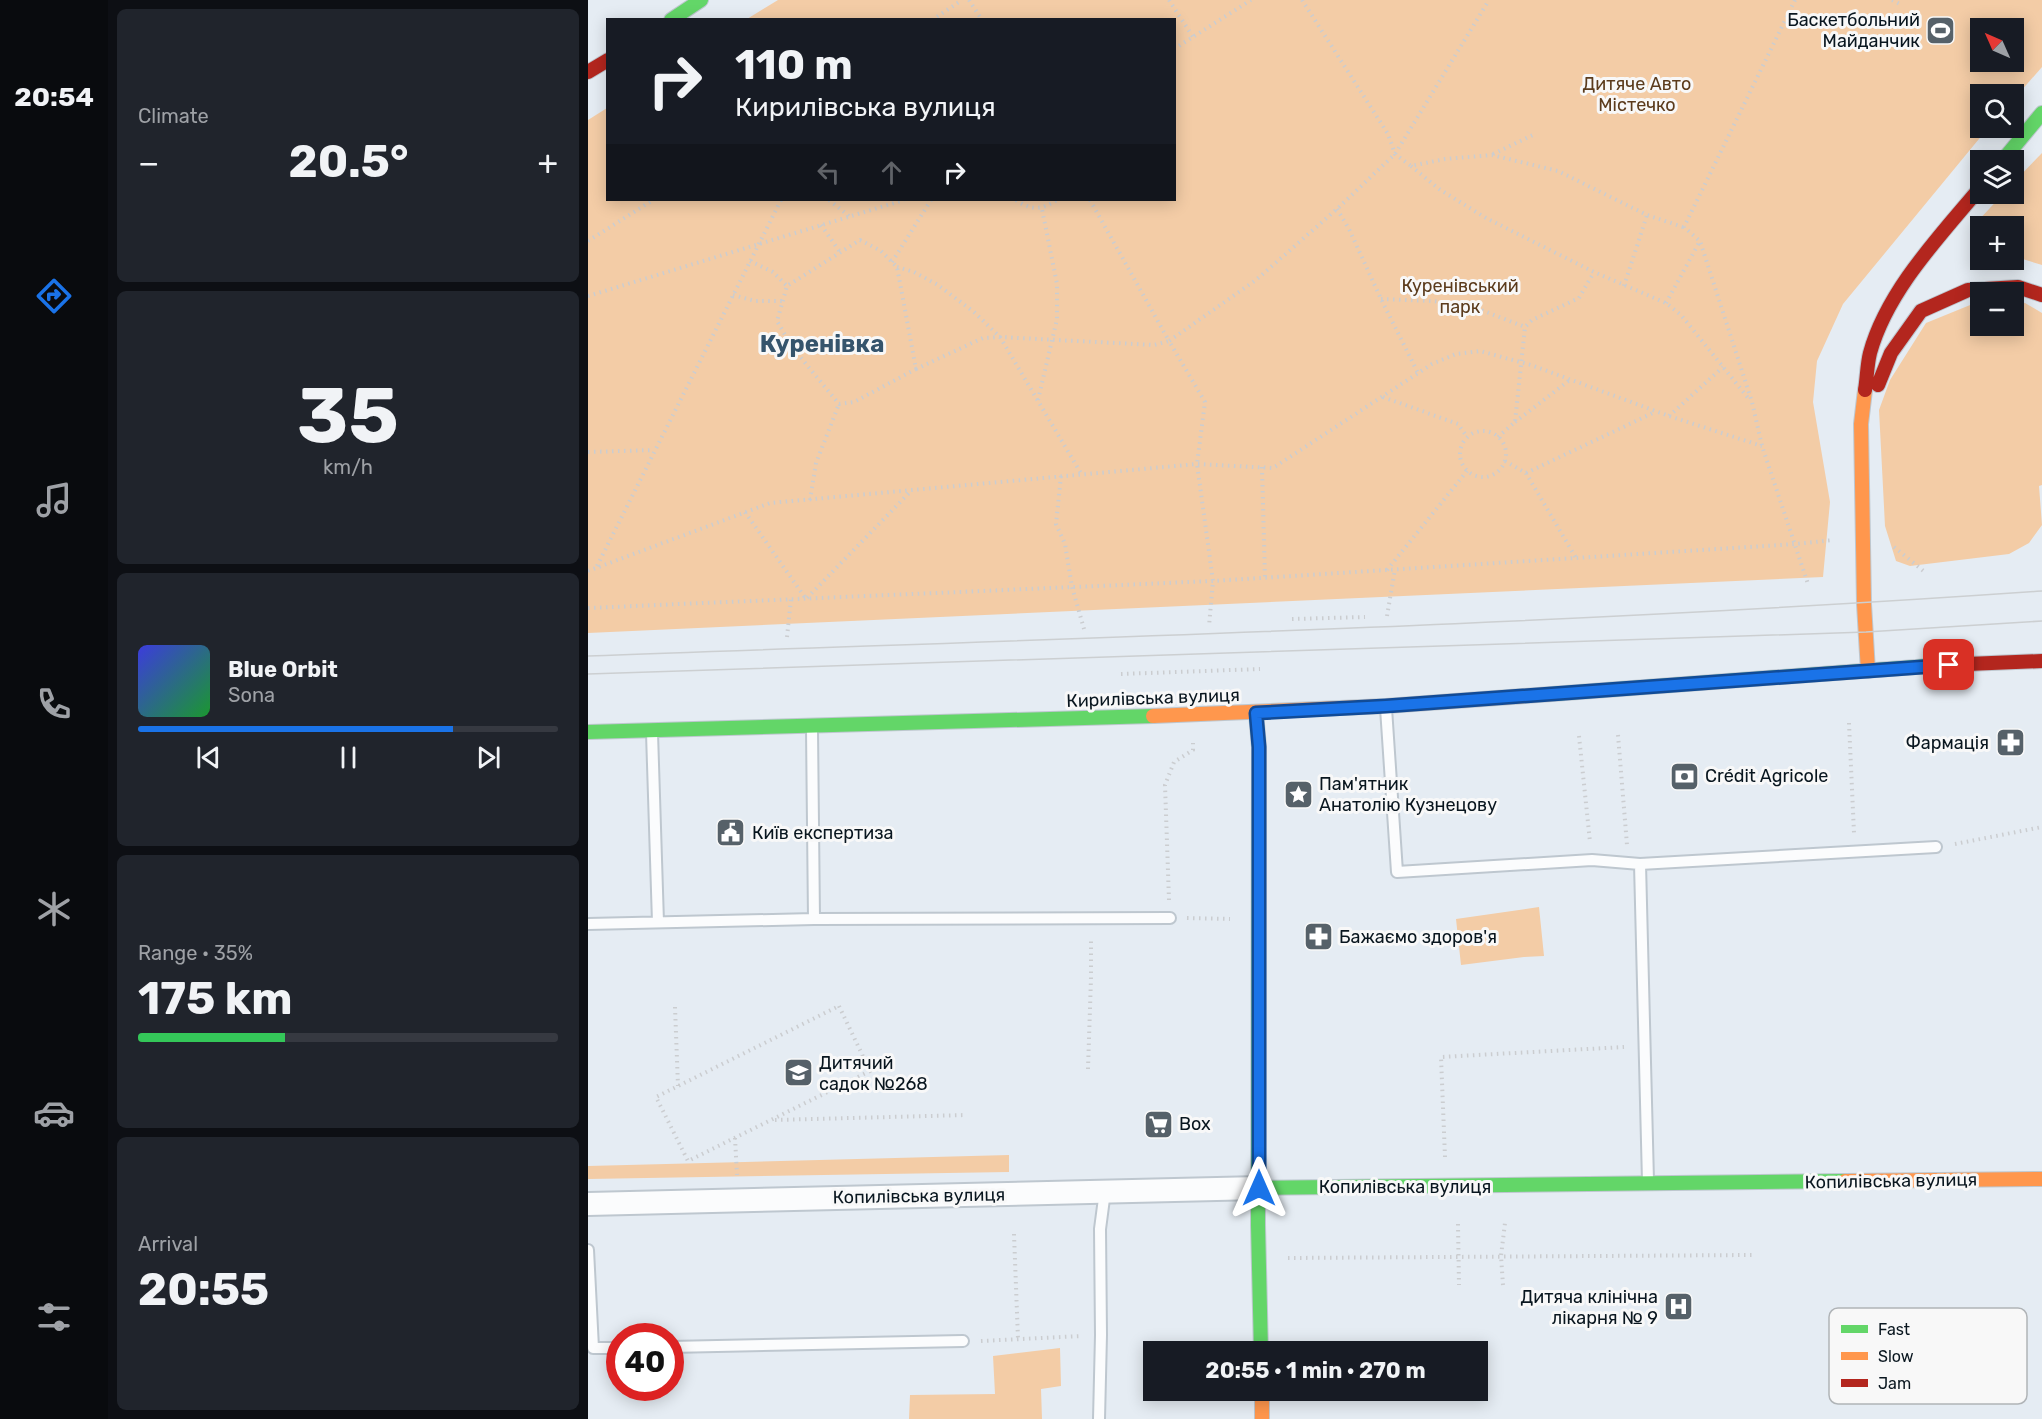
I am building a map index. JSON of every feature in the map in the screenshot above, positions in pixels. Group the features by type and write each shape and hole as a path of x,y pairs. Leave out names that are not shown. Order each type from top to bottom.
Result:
{"main road":[{"path":"674,18 701,0"},
{"path":"588,72 606,61"},
{"path":"2011,150 2042,113"},
{"path":"1868,671 1861,424 1870,354 1887,309 1930,247 1970,200"},
{"path":"1861,424 1891,354 1921,311 1968,290 2018,287 2042,295"},
{"name":"Кирилівська вулиця","path":"588,732 1256,713 1386,706 1970,663 2042,661"},
{"path":"1256,713 1259,747 1261,1341"},
{"name":"Копилівська вулиця","path":"1259,1188 2042,1179"},
{"path":"1262,1401 1262,1419"}],"street":[{"name":"Копилівська вулиця","path":"588,1204 1259,1188"}],"lane":[{"path":"1386,706 1397,872 1592,860 1634,864 1936,847"},
{"path":"812,726 810,754 814,920"},
{"path":"652,731 658,922"},
{"path":"1634,864 1645,1045 1648,1184"},
{"path":"588,924 1170,918"},
{"path":"1099,1419 1100,1229 1105,1191"},
{"path":"588,1250 593,1348 606,1348"},
{"path":"684,1347 963,1341"}],"path":[{"path":"935,18 962,0"},
{"path":"969,0 981,18"},
{"path":"1169,0 1193,37"},
{"path":"1176,48 1251,0"},
{"path":"1302,0 1388,134 1395,154 1439,189 1486,218 1594,272 1666,303 1681,315 1752,402"},
{"path":"839,404 854,402 916,369 983,338 1154,345 1169,341 1256,280 1395,154 1489,0"},
{"path":"1684,227 1795,0"},
{"path":"1892,0 1900,4"},
{"path":"1492,155 1533,135"},
{"path":"1411,166 1445,159 1492,155 1558,171 1647,215 1684,227 1700,241 1752,402 1762,446 1808,584"},
{"path":"588,241 651,201"},
{"path":"597,567 780,201"},
{"path":"830,201 850,216"},
{"path":"588,296 901,201"},
{"path":"892,262 930,201"},
{"path":"1019,201 1031,209 1042,209 1055,201"},
{"path":"1091,201 1205,402 1197,464 1213,581 1209,626"},
{"path":"1038,400 1057,319 1057,284 1042,209"},
{"path":"1337,209 1419,373"},
{"path":"1624,286 1647,215"},
{"path":"821,225 840,252"},
{"path":"839,404 792,347 777,321 788,286 860,240 881,251 897,267 914,272 938,285 974,312 1000,337 1082,475"},
{"path":"1666,303 1700,241"},
{"path":"750,261 773,272 788,286"},
{"path":"897,267 916,369"},
{"path":"1515,422 1525,327 1532,320 1579,298 1594,272"},
{"path":"733,295 755,301 782,301"},
{"path":"1380,299 1433,301 1471,306 1525,327"},
{"path":"588,570 770,503 1197,464 1273,468 1419,373 1456,354 1480,351 1521,362 1656,412 1762,446"},
{"path":"1668,416 1723,367"},
{"path":"1498,437 1570,379"},
{"path":"1382,396 1458,424 1467,437"},
{"path":"810,500 816,463 839,404"},
{"path":"1526,473 1656,412"},
{"path":"1481,431 1489,431 1498,437 1505,446 1505,460 1496,473 1489,476 1474,475 1462,465 1460,450 1467,437 1481,431"},
{"path":"588,452 654,450"},
{"path":"1505,460 1526,473 1576,558"},
{"path":"1262,467 1264,578"},
{"path":"1387,570 1467,471"},
{"path":"1062,476 1056,524 1065,544 1072,587 1083,629"},
{"path":"806,599 911,490"},
{"path":"745,512 806,599"},
{"path":"588,608 1213,581 1796,544 1880,536 1926,573"},
{"path":"1388,616 1395,569"},
{"path":"787,637 791,599"},
{"path":"1292,619 1365,617"},
{"path":"1121,674 1260,669"},
{"path":"1849,723 1855,852"},
{"path":"1618,735 1634,864"},
{"path":"1579,736 1592,860"},
{"path":"1193,750 1173,762 1165,785 1170,918 1234,919"},
{"path":"1936,847 2042,827"},
{"path":"1088,1069 1091,960"},
{"path":"838,1006 870,1071 771,1120 688,1161 656,1097 838,1006"},
{"path":"675,1007 678,1086"},
{"path":"1445,1158 1441,1057 1645,1045"},
{"path":"771,1120 966,1115"},
{"path":"735,1138 737,1182"},
{"path":"1503,1285 1501,1257 1505,1223"},
{"path":"1458,1224 1459,1285"},
{"path":"1014,1234 1018,1339"},
{"path":"1287,1258 1752,1255"},
{"path":"963,1341 1101,1335"}],"green space":[{"name":"Куренівський парк","path":"778,0 2042,0 2042,67 2024,87 2024,84 1970,84 1970,138 1980,138 1843,304 1817,361 1813,402 1830,502 1823,577 588,633 588,120 606,109 606,201 1176,201 1176,18 749,18"},
{"path":"2042,153 2042,265 2024,259 2024,216 1983,216 1994,204 2024,204 2024,172"},
{"path":"2024,303 2042,313 2042,485 2039,486 2042,525 2029,543 2009,554 1910,566 1896,561 1885,526 1879,410 1890,380 1926,323 1970,305 1970,336 2024,336"},
{"path":"1539,907 1544,956 1461,965 1456,919"},
{"path":"1009,1155 1009,1172 588,1179 588,1166"},
{"path":"1060,1348 1061,1386 1041,1389 1042,1419 909,1419 910,1395 995,1394 993,1356"}],"tram line":[{"path":"588,656 1497,622 2042,591"},
{"path":"588,674 1866,632 2042,621"}],"traffic: fast":[{"path":"674,18 701,0"},
{"path":"2011,150 2042,113"},
{"path":"1552,694 1943,665"},
{"path":"1256,713 1259,747 1258,1225 1261,1341"},
{"path":"588,732 1153,716"},
{"path":"1259,1188 1845,1181"}],"traffic: slow":[{"path":"1865,390 1861,424 1864,604 1868,671"},
{"path":"1153,716 1386,706 1552,694"},
{"path":"1845,1181 2042,1179"},
{"path":"1262,1401 1262,1419"}],"traffic: jam":[{"path":"588,72 606,61"},
{"path":"1865,390 1870,353 1878,330 1901,286 1970,200"},
{"path":"1878,385 1891,353 1921,311 1968,290 2018,287 2042,295"},
{"path":"1943,665 2042,661"}],"place":[{"name":"Баскетбольний Майданчик","path":"1941,30"},
{"name":"Фармація","path":"2010,743"},
{"name":"Crédit Agricole","path":"1684,776"},
{"name":"Пам'ятник Анатолію Кузнецову","path":"1298,794"},
{"name":"Київ експертиза","path":"731,833"},
{"name":"Бажаємо здоров'я","path":"1318,937"},
{"name":"Дитячий садок №268","path":"798,1073"},
{"name":"Box","path":"1158,1124"},
{"name":"Дитяча клінічна лікарня № 9","path":"1679,1307"}],"district":[{"name":"Куренівка","path":"822,344"}],"route":[{"path":"1259,1188 1259,747 1256,713 1386,706 1949,665"}],"park label":[{"name":"Дитяче Авто Містечко","path":"1637,94"}]}
